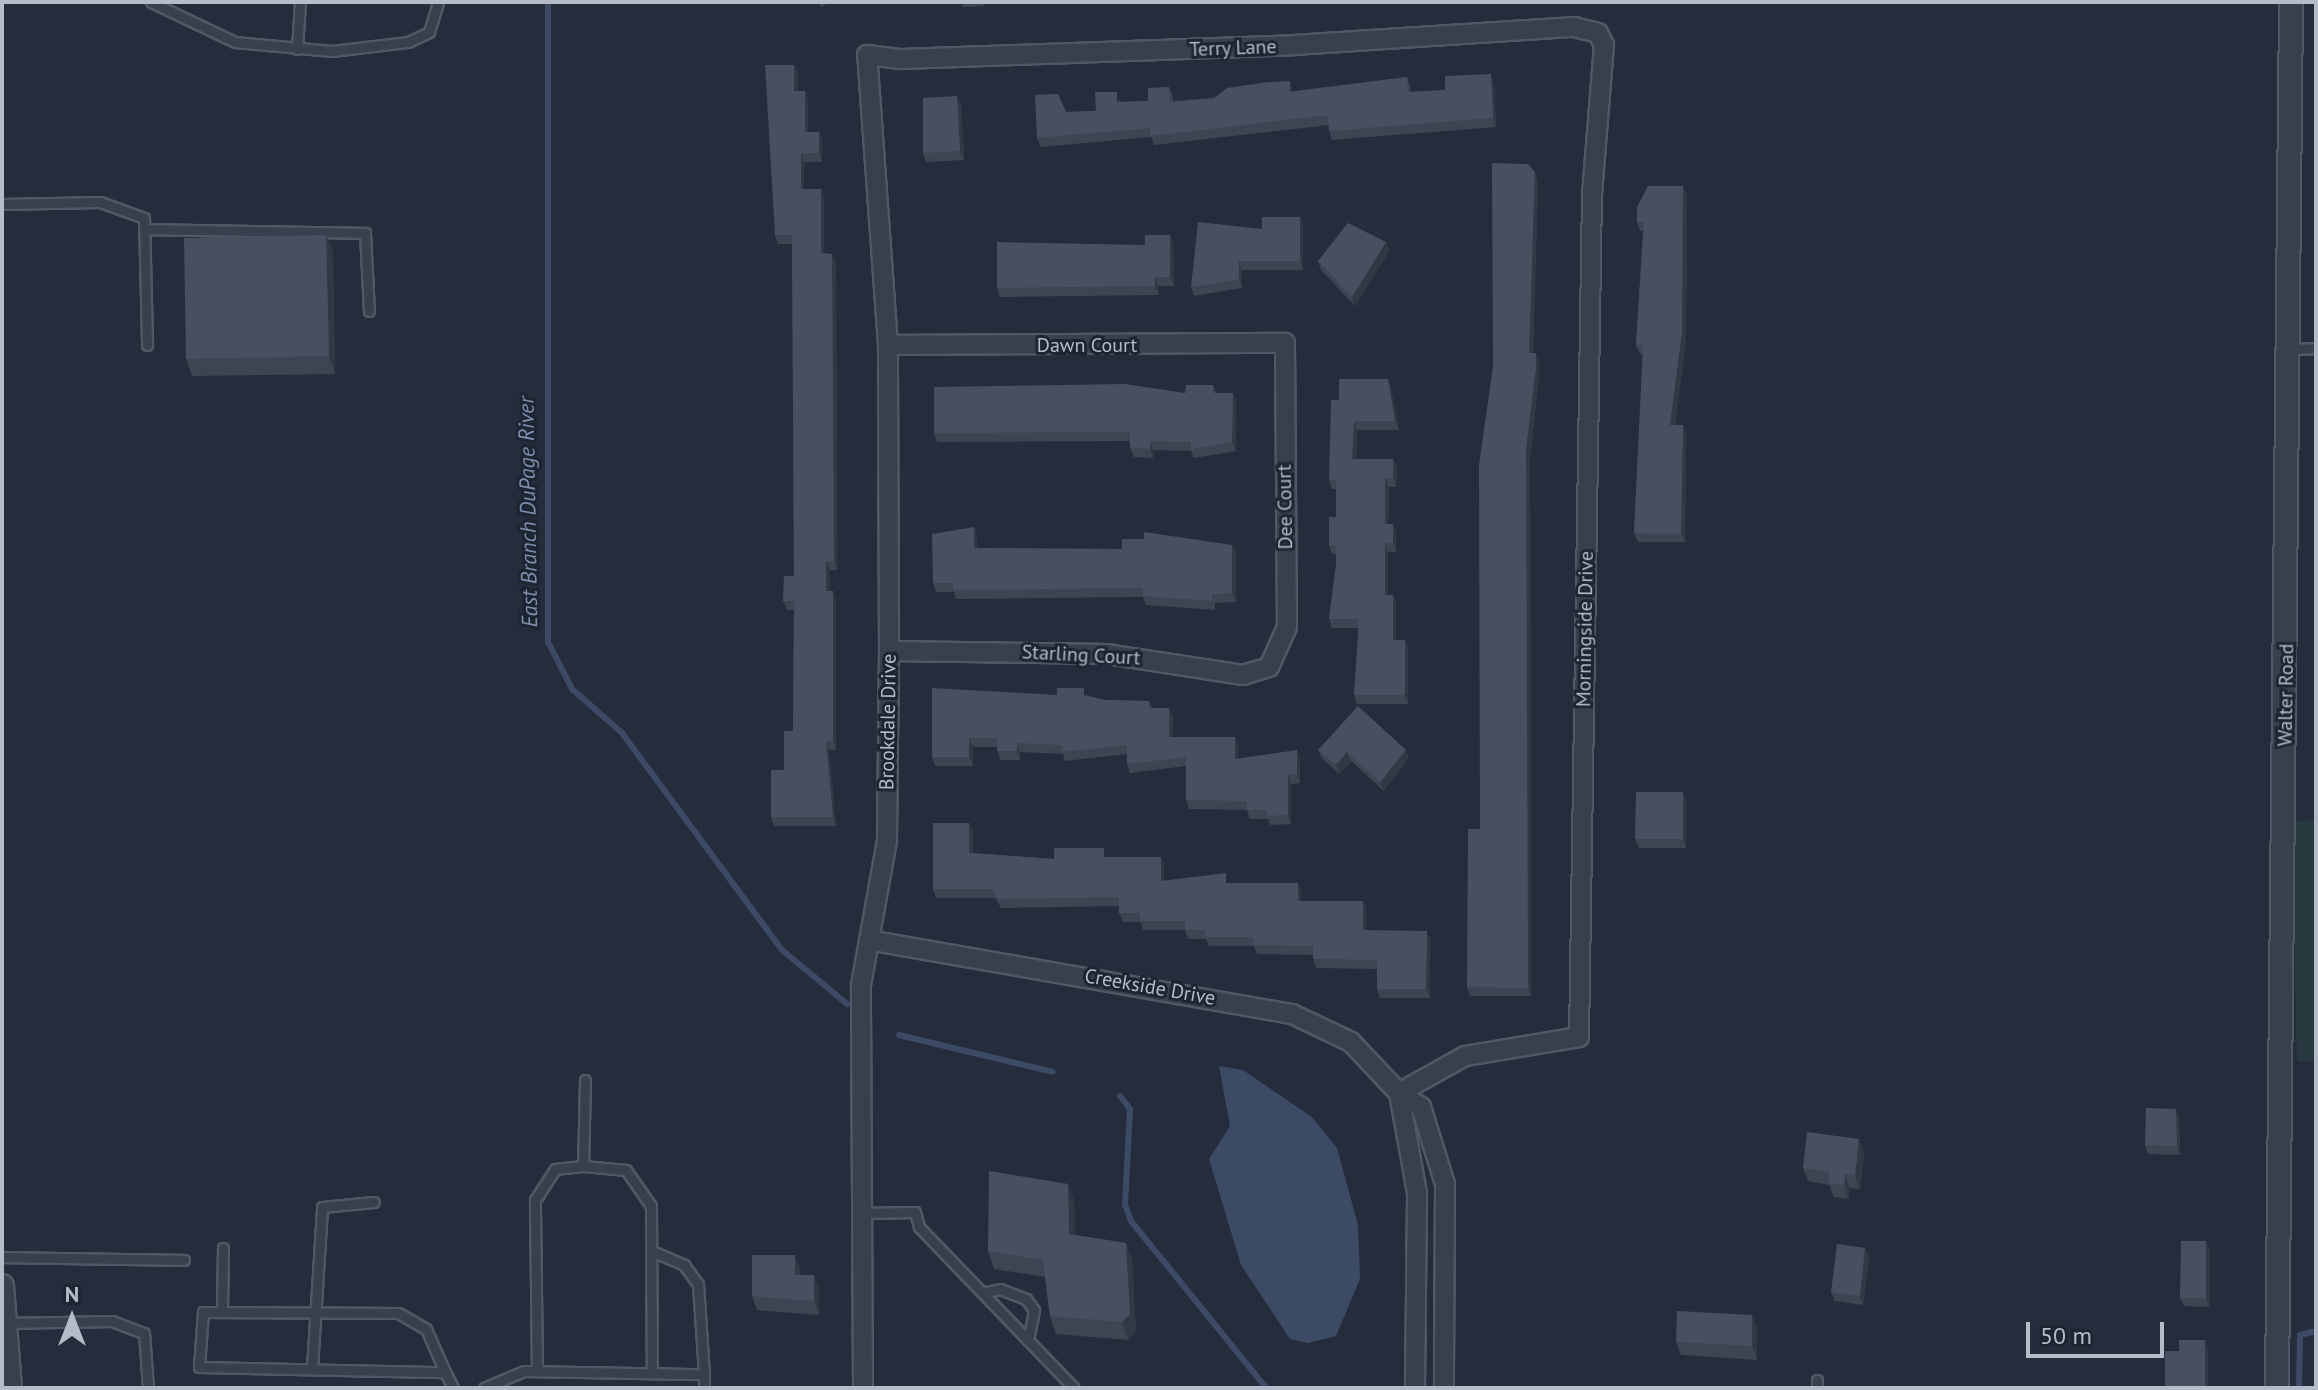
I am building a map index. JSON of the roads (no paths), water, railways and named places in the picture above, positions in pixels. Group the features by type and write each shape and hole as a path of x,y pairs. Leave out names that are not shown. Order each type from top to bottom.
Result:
{"street":[{"name":"Walter Road","path":"2277,1388 2291,2"},
{"name":"Terry Lane","path":"867,55 1294,45 1574,27 1598,33"},
{"name":"Morningside Drive","path":"1399,1093 1465,1056 1579,1037 1592,193 1604,45 1598,33"},
{"name":"Brookdale Drive","path":"863,1388 861,985 873,941 887,841 889,651 888,345 867,55"},
{"name":"Dawn Court","path":"888,345 1285,343"},
{"name":"Dee Court","path":"1269,667 1287,627 1285,343"},
{"name":"Starling Court","path":"889,651 1108,654 1243,675 1269,667"},
{"name":"Creekside Drive","path":"873,941 1292,1014 1351,1042 1399,1093 1421,1107 1441,1165 1444,1388"},
{"path":"1399,1093 1415,1166 1415,1388"},
{"path":"1417,1276 1444,1276"},
{"path":"2,1286 10,1388"}],"lane":[{"path":"151,2 235,42 297,49 373,51 408,42 429,32 438,2"},
{"path":"297,49 300,2"},
{"path":"2,204 100,202 144,218 147,345"},
{"path":"144,229 365,233 369,311"},
{"path":"2289,349 2316,348"},
{"path":"583,1166 585,1080"},
{"path":"537,1371 535,1200 555,1169 583,1166 626,1170 651,1206 654,1252 652,1373"},
{"path":"312,1368 322,1207 374,1202"},
{"path":"862,1213 915,1212 919,1227 1074,1388"},
{"path":"222,1311 223,1248"},
{"path":"654,1252 684,1265 698,1284 704,1388"},
{"path":"2,1257 184,1260"},
{"path":"983,1293 1000,1289 1026,1299 1034,1310 1028,1340"},
{"path":"445,1372 199,1367 203,1312 315,1309 398,1313 426,1329 453,1388"},
{"path":"5,1323 112,1321 144,1333 148,1388"},
{"path":"484,1388 537,1371 704,1374"}],"water":[{"path":"1219,1066 1243,1070 1312,1117 1337,1148 1358,1225 1360,1279 1336,1336 1308,1343 1290,1339 1241,1265 1209,1159 1230,1126"}],"waterway":[{"name":"East Branch DuPage River","path":"548,2 548,642 572,689 622,733 782,950 847,1004"},
{"name":"East Branch DuPage River","path":"899,1035 1053,1072"},
{"name":"East Branch DuPage River","path":"1120,1096 1130,1109 1125,1204 1131,1221 1266,1388"},
{"path":"2299,1388 2300,1335 2316,1331"}]}
